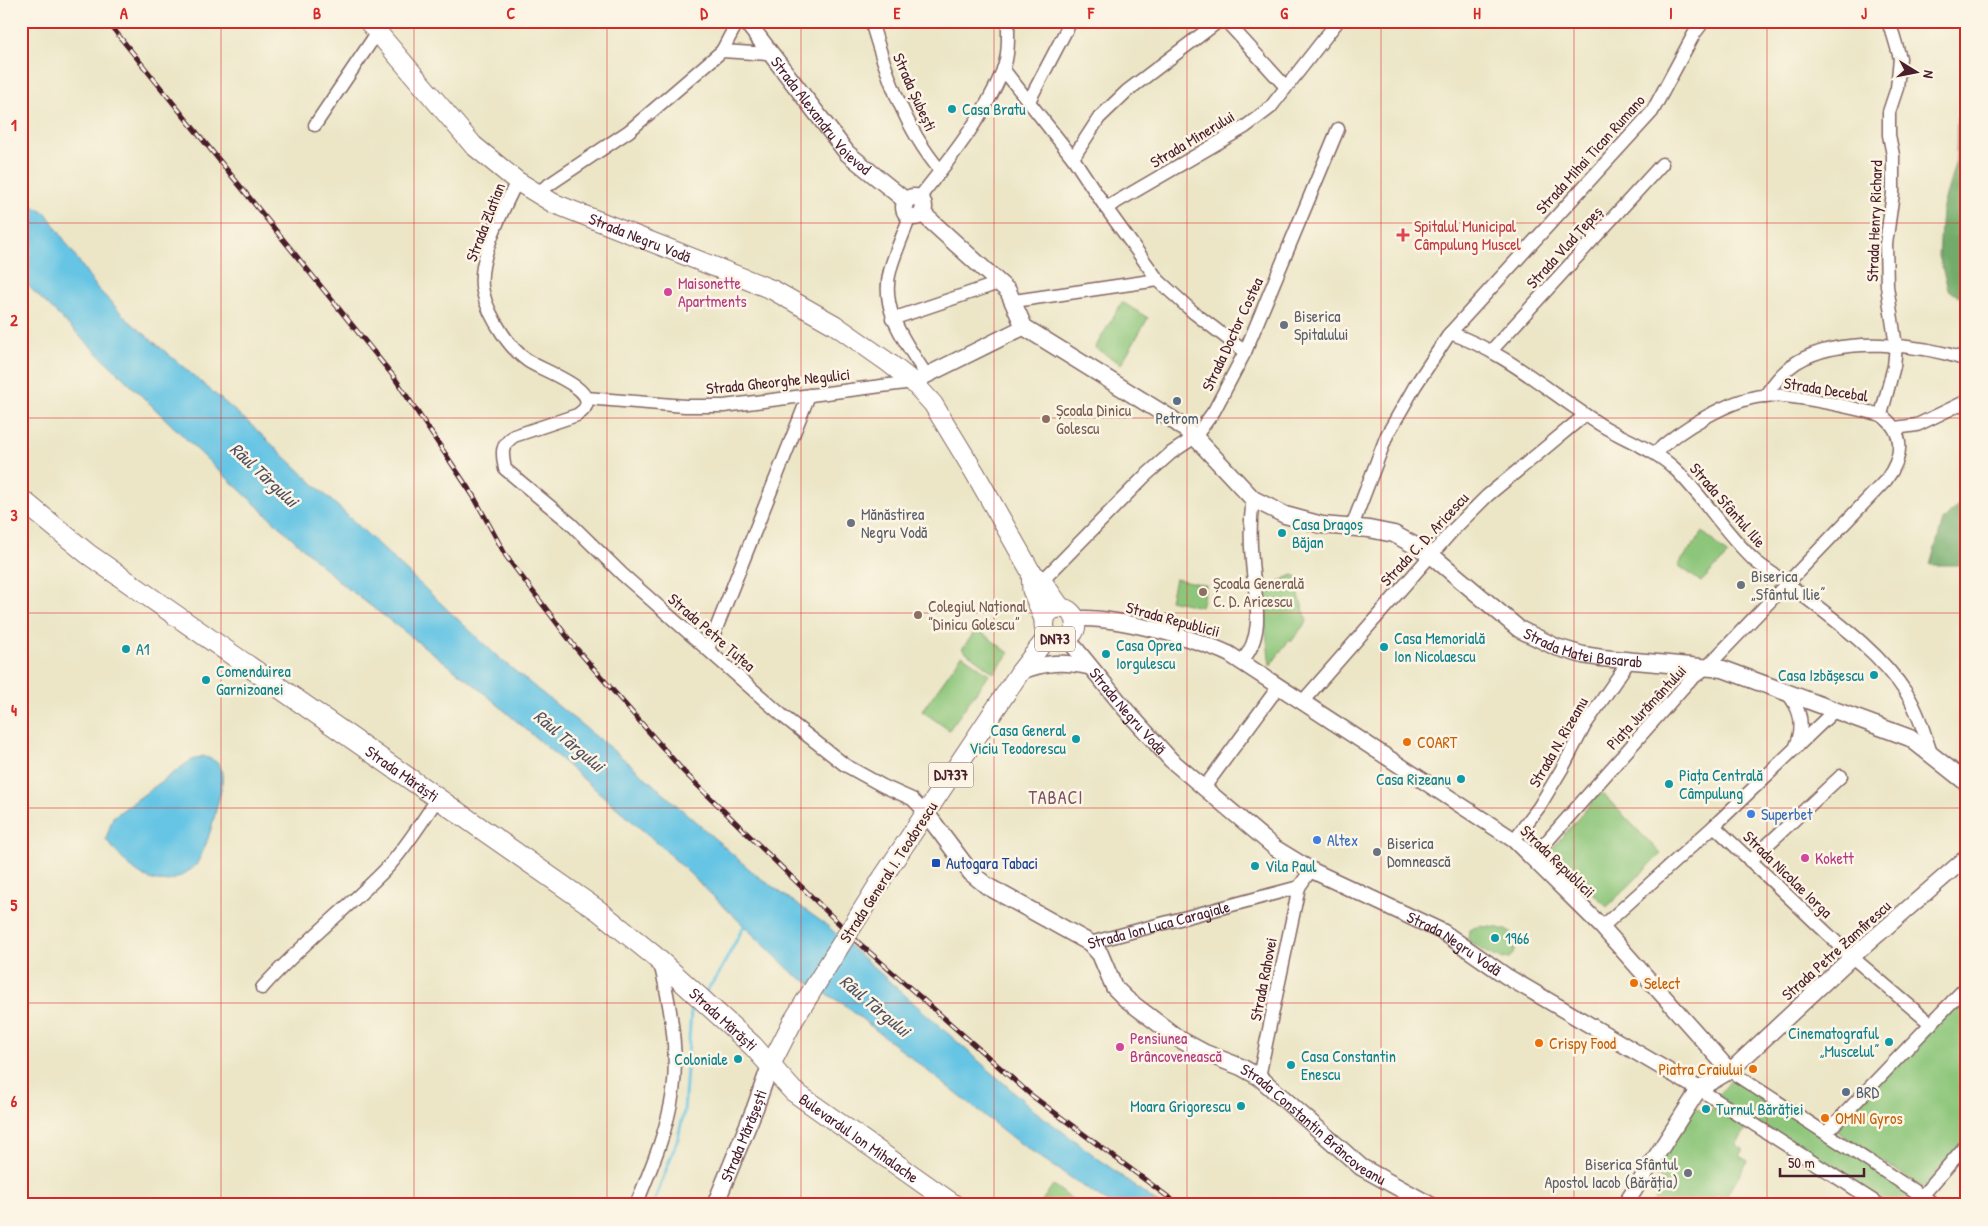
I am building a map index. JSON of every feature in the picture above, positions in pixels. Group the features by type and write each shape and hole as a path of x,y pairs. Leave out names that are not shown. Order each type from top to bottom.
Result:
{"highway":[{"name":"Strada Mărăști","path":"21,499 88,554 599,911 693,991 753,1046 770,1066"},
{"name":"Bulevardul Ion Mihalache","path":"770,1066 793,1091 954,1205"}],"main road":[{"name":"Strada Alexandru Voievod","path":"746,21 848,153 914,207 1000,283 1014,301 1024,327"},
{"name":"Strada Negru Vodă","path":"377,25 456,126 490,160 517,181 539,195 570,210 708,262 773,290 834,324 920,379 932,404 952,434 1036,577 1068,613"},
{"name":"Strada Matei Basarab","path":"1024,327 1154,405 1195,437 1224,470 1253,498 1301,520 1322,526 1369,529 1394,534 1430,554 1520,630 1537,639 1583,655 1723,669 1910,738 1967,783"},
{"name":"Strada Negru Vodă","path":"1036,577 1032,590 1053,632"},
{"name":"DN73","path":"1068,613 1074,632 1053,632 1048,614 1068,613"},
{"name":"Strada General I. Teodorescu","path":"770,1066 793,1021 883,877 1020,672 1053,632"},
{"name":"Strada Ion Luca Caragiale","path":"926,813 972,873 987,886 1090,943"},
{"name":"Strada Constantin Brâncoveanu","path":"1090,943 1100,954 1114,987 1126,999 1191,1047 1241,1067 1259,1077 1361,1167 1430,1205"},
{"name":"Strada Mărășești","path":"715,1205 755,1108 770,1066"}],"street":[{"path":"539,195 544,188 630,131 722,52 738,21"},
{"name":"Strada Șubești","path":"871,21 882,60 910,122 923,150 940,170"},
{"path":"1008,21 1008,45 1003,69 970,129 914,207 890,268 887,289 892,319 920,379 1024,327"},
{"path":"1030,101 1071,21"},
{"path":"1074,158 1099,118 1127,91 1219,21"},
{"path":"1226,21 1285,86"},
{"name":"Strada Minerului","path":"1106,208 1245,127 1270,108 1285,86 1311,58 1338,21"},
{"name":"Strada Mihai Tican Rumano","path":"1351,529 1387,435 1415,386 1450,333 1652,112 1694,34 1704,21"},
{"name":"Strada Henry Richard","path":"1881,415 1894,366 1896,346 1887,286 1886,244 1893,193 1893,155 1889,135 1889,112 1897,88 1900,58 1887,21"},
{"path":"315,126 377,25"},
{"path":"722,52 770,54"},
{"path":"1003,69 1074,158 1106,208 1158,280 1193,312 1244,352"},
{"name":"Strada Doctor Costea","path":"1036,577 1171,453 1195,437 1214,411 1244,352 1338,128"},
{"name":"Strada Vlad Țepeș","path":"1491,352 1662,164"},
{"name":"Strada Zlatian","path":"517,181 486,255 482,291 489,311 503,335 516,350 529,361 570,382 586,402"},
{"path":"1014,301 1158,280"},
{"path":"892,319 1000,283"},
{"name":"Strada Sfântul Ilie","path":"1450,333 1491,352 1615,434 1655,452 1689,484 1737,543 1756,561 1869,650 1891,673 1907,694 1918,715 1931,753"},
{"name":"Strada Decebal","path":"1765,396 1784,372 1813,355 1854,347 1896,346 1941,351 1967,360"},
{"name":"Strada Gheorghe Negulici","path":"586,402 724,406 920,379"},
{"path":"708,649 809,395"},
{"name":"Strada Decebal","path":"1655,452 1684,429 1742,400 1765,396 1881,415"},
{"path":"1895,428 1917,425 1967,401"},
{"name":"Strada Petre Țuțea","path":"586,402 577,415 514,436 506,441 502,450 505,469 570,524 622,574 784,717 845,764 883,786 912,799 926,813"},
{"name":"Strada C. D. Aricescu","path":"1303,700 1430,554 1487,496 1585,415"},
{"path":"1787,584 1895,468 1900,448 1895,428 1881,415"},
{"path":"1242,661 1252,647 1257,629 1252,560 1251,514 1253,498"},
{"name":"Piața Jurământului","path":"1533,857 1688,682 1708,667 1787,584"},
{"name":"Strada Republicii","path":"1068,613 1104,619 1196,641 1242,661 1303,700 1400,768 1514,840 1602,927 1730,1071 1936,1205"},
{"name":"Strada Negru Vodă","path":"1053,632 1090,667 1149,736 1203,789 1260,837 1289,858 1310,870 1443,932 1506,976 1699,1089 1880,1205"},
{"name":"Strada N. Rizeanu","path":"1514,840 1539,807 1585,725 1629,661"},
{"path":"1020,672 1037,665 1056,662 1090,667"},
{"path":"1203,789 1279,686"},
{"path":"1787,693 1794,701 1801,720 1801,735 1794,750"},
{"path":"1602,927 1714,826 1834,711"},
{"path":"1750,861 1841,776"},
{"path":"262,988 284,963 342,913 388,866 438,798"},
{"name":"Strada Nicolae Iorga","path":"1714,826 1852,957 1931,1024"},
{"name":"Strada Petre Zamfirescu","path":"1699,1089 1730,1071 1852,957 1967,857"},
{"path":"1299,887 1310,870"},
{"name":"Strada Ion Luca Caragiale","path":"1090,943 1299,887"},
{"name":"Strada Rahovei","path":"1259,1077 1299,887"},
{"path":"636,1205 661,1143 673,1092 674,1053 660,963"},
{"path":"1826,1133 1967,986"},
{"path":"1625,1205 1699,1089"},
{"path":"1922,1196 1967,1144"}],"green space":[{"path":"1967,101 1967,303 1948,289 1939,256 1942,210 1956,160 1957,118"},
{"path":"1122,302 1148,318 1121,364 1095,348"},
{"path":"1967,495 1967,565 1930,565 1943,521"},
{"path":"1703,532 1728,555 1701,582 1678,565"},
{"path":"1293,575 1299,578 1296,585 1307,621 1291,642 1289,640 1270,666 1261,589"},
{"path":"1175,579 1206,585 1201,607 1170,600"},
{"path":"977,629 1009,653 994,673 962,649"},
{"path":"962,655 989,674 949,730 922,711"},
{"path":"1601,792 1661,854 1607,907 1550,851"},
{"path":"1479,926 1506,930 1514,937 1516,942 1514,952 1510,957 1504,959 1496,957 1468,940 1469,930"},
{"path":"1967,989 1967,1137 1923,1188 1834,1129"},
{"path":"1735,1075 1930,1205 1884,1205 1717,1098"},
{"path":"1693,1106 1708,1115 1712,1108 1746,1129 1736,1145 1743,1149 1739,1156 1748,1161 1725,1199 1717,1194 1712,1202 1716,1205 1652,1205 1665,1182 1650,1173"},
{"path":"1053,1185 1073,1200 1070,1205 1039,1205"}],"water":[{"name":"Râul Târgului","path":"21,200 46,213 97,288 128,320 249,423 500,659 630,764 756,875 825,924 1035,1111 1160,1205 1111,1205 1014,1139 843,1004 793,973 662,847 476,686 342,584 213,465 21,279"},
{"path":"203,756 218,764 221,769 222,780 221,791 202,853 195,866 172,880 150,879 131,867 106,839 113,817 190,761"}],"waterway":[{"path":"704,994 718,975 745,924"},
{"path":"653,1205 678,1138 684,1111 691,1012 696,1005"}],"railway":[{"path":"107,21 394,377 474,497 506,556 575,647 684,772 858,942 1031,1095 1179,1205"}],"place":[{"name":"Casa Bratu","path":"952,109"},
{"name":"Spitalul Municipal Câmpulung Muscel","path":"1403,235"},
{"name":"Maisonette Apartments","path":"668,292"},
{"name":"Biserica Spitalului","path":"1284,325"},
{"name":"Petrom","path":"1177,401"},
{"name":"Școala Dinicu Golescu","path":"1046,419"},
{"name":"Mănăstirea Negru Vodă","path":"851,523"},
{"name":"Casa Dragoș Băjan","path":"1282,533"},
{"name":"Biserica „Sfântul Ilie”","path":"1741,585"},
{"name":"Școala Generală C. D. Aricescu","path":"1203,592"},
{"name":"Colegiul Național ”Dinicu Golescu”","path":"918,615"},
{"name":"Casa Memorială Ion Nicolaescu","path":"1384,647"},
{"name":"A1","path":"126,649"},
{"name":"Casa Oprea Iorgulescu","path":"1106,654"},
{"name":"Casa Izbășescu","path":"1874,675"},
{"name":"Comenduirea Garnizoanei","path":"206,680"},
{"name":"Casa General Viciu Teodorescu","path":"1076,739"},
{"name":"COART","path":"1407,742"},
{"name":"Casa Rizeanu","path":"1461,779"},
{"name":"Piața Centrală Câmpulung","path":"1669,784"},
{"name":"Superbet","path":"1751,814"},
{"name":"Altex","path":"1317,840"},
{"name":"Biserica Domnească","path":"1377,852"},
{"name":"Kokett","path":"1805,858"},
{"name":"Autogara Tabaci","path":"936,863"},
{"name":"Vila Paul","path":"1255,866"},
{"name":"1966","path":"1495,938"},
{"name":"Select","path":"1634,983"},
{"name":"Cinematograful „Muscelul”","path":"1889,1042"},
{"name":"Crispy Food","path":"1539,1043"},
{"name":"Pensiunea Brâncovenească","path":"1120,1047"},
{"name":"Coloniale","path":"738,1059"},
{"name":"Casa Constantin Enescu","path":"1291,1065"},
{"name":"Piatra Craiului","path":"1753,1069"},
{"name":"BRD","path":"1846,1092"},
{"name":"Moara Grigorescu","path":"1241,1106"},
{"name":"Turnul Bărăției","path":"1706,1109"},
{"name":"OMNI Gyros","path":"1825,1118"},
{"name":"Biserica Sfântul Apostol Iacob (Bărăția)","path":"1688,1173"}],"district":[{"name":"TABACI","path":"1056,798"}]}
